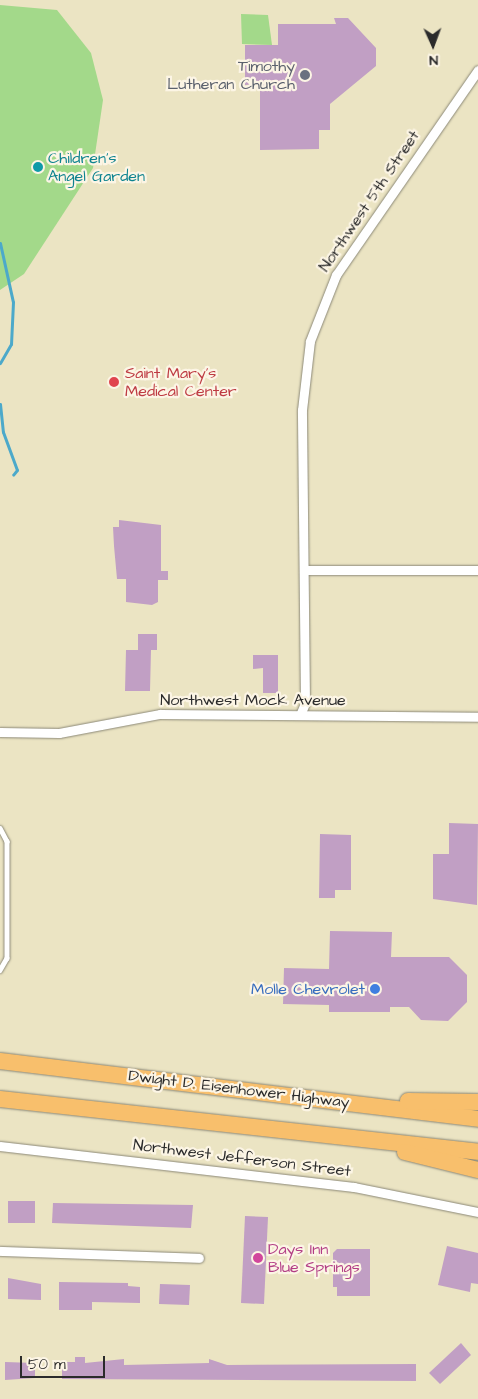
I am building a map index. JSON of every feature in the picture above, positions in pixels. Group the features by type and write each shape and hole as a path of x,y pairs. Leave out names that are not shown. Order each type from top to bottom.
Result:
{"highway":[{"name":"Dwight D. Eisenhower Highway","path":"0,1061 478,1119"},
{"path":"0,1099 478,1152"},
{"path":"342,1101 478,1102"},
{"path":"340,1136 478,1170"}],"street":[{"name":"Northwest 5th Street","path":"300,715 305,703 302,410 310,341 318,315 336,275 478,70"},
{"path":"304,570 478,570"},
{"name":"Northwest Mock Avenue","path":"0,732 59,734 160,714 478,717"},
{"name":"Northwest Jefferson Street","path":"0,1146 354,1187 478,1212"},
{"path":"0,1251 199,1258"}],"lane":[{"path":"0,828 8,841 7,958 0,970"}],"green space":[{"path":"0,5 57,10 91,53 103,100 93,168 24,274 0,290"},
{"path":"241,14 268,15 272,45 242,44"}],"building":[{"name":"Timothy Lutheran Church","path":"334,18 348,18 376,48 376,66 330,104 330,130 319,130 319,149 260,150 260,84 245,85 245,45 278,45 278,24 336,24"},
{"path":"119,520 161,525 161,571 168,571 168,580 158,580 158,602 152,605 126,602 126,579 117,579 113,527 119,527"},
{"path":"138,634 157,634 157,650 151,650 150,691 125,691 126,650 138,650"},
{"path":"253,655 278,655 278,693 263,693 263,668 253,669"},
{"path":"449,823 478,824 477,905 433,899 433,854 449,854"},
{"path":"320,834 351,835 351,890 335,890 335,898 319,898"},
{"name":"Molle Chevrolet","path":"330,931 392,932 391,957 449,957 467,975 467,1002 448,1021 421,1020 409,1007 390,1007 390,1012 329,1012 329,1005 283,1004 284,968 329,969"},
{"path":"8,1201 35,1201 35,1223 8,1223"},
{"path":"53,1203 193,1205 191,1228 52,1223"},
{"path":"245,1216 268,1217 264,1304 241,1303"},
{"path":"447,1246 478,1253 478,1284 471,1283 470,1292 438,1285"},
{"path":"337,1249 370,1249 370,1296 337,1296 337,1287 333,1287 333,1253"},
{"path":"8,1278 41,1284 41,1300 8,1299"},
{"path":"59,1282 128,1283 128,1286 140,1287 140,1303 92,1302 92,1310 59,1310"},
{"path":"160,1284 190,1285 189,1305 159,1304"},
{"path":"461,1343 471,1355 440,1384 429,1373"},
{"path":"75,1357 85,1357 85,1363 124,1359 124,1365 209,1363 209,1359 227,1365 416,1364 416,1381 62,1379 62,1362 75,1362"},
{"path":"5,1362 35,1363 35,1378 5,1380"}],"waterway":[{"path":"0,243 13,302 11,344 0,363"},
{"path":"0,404 3,432 17,470 13,475"}],"place":[{"name":"Timothy Lutheran Church","path":"305,75"},
{"name":"Children's Angel Garden","path":"38,167"},
{"name":"Saint Mary's Medical Center","path":"114,382"},
{"name":"Molle Chevrolet","path":"375,989"},
{"name":"Days Inn Blue Springs","path":"258,1258"}]}
